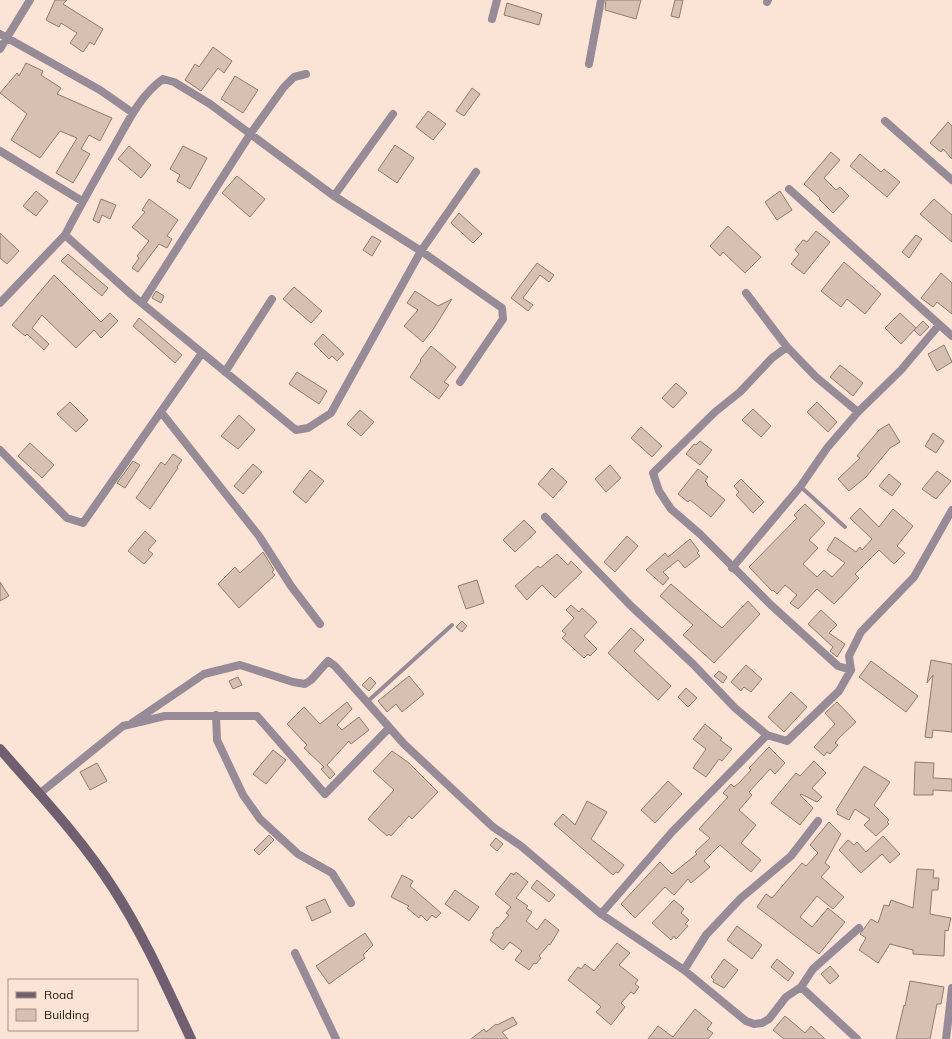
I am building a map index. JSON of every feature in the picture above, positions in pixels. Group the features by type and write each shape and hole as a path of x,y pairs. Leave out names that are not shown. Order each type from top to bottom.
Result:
{"main road":[{"path":"0,749 79,840 113,888 144,940 191,1039"}],"street":[{"path":"0,49 3,36 30,0"},
{"path":"492,19 497,0"},
{"path":"589,64 601,0"},
{"path":"3,36 100,90 133,112"},
{"path":"142,303 251,133 284,87 294,77 306,74"},
{"path":"0,303 66,235 82,201 133,112 151,88 163,79 174,82 210,104 334,196 421,251 502,308 503,319 460,382"},
{"path":"334,196 393,114"},
{"path":"885,121 952,180"},
{"path":"0,152 82,201"},
{"path":"66,235 142,303 296,430 308,428 331,413 421,251 476,172"},
{"path":"789,189 938,325 952,336"},
{"path":"746,293 786,347 816,376 858,412"},
{"path":"225,372 272,300"},
{"path":"732,568 800,487 827,448 858,412 901,370 938,325"},
{"path":"786,347 772,358 740,392 714,412 653,473 660,491 671,509 700,534 732,568 838,666 851,670"},
{"path":"0,450 67,518 82,523 202,353"},
{"path":"161,412 259,536 291,586 320,624"},
{"path":"546,517 630,605 692,664 735,708 767,735 786,741 839,691 851,670 849,656 861,632 914,578 952,510"},
{"path":"132,723 204,674 240,665 293,682 305,684 328,662 335,666 389,728 430,770 467,801 492,827 521,846 601,914 684,970 746,1021 754,1024 762,1023 769,1019 786,997 801,988 814,969 859,928"},
{"path":"216,715 217,740 242,795 260,819 298,854 332,873 351,904"},
{"path":"39,794 123,726 165,716 257,716 325,794 389,728"},
{"path":"601,914 672,832 767,735"},
{"path":"684,970 706,935 741,898 791,856 818,821"},
{"path":"294,953 336,1039"},
{"path":"801,988 857,1039"},
{"path":"946,1039 952,988"}],"lane":[{"path":"800,487 845,527"},
{"path":"367,702 452,624"}],"building":[{"path":"55,0 67,0 63,4 103,29 94,45 90,42 83,52 70,43 77,33 61,23 59,27 46,20"},
{"path":"606,0 641,0 636,19 605,10"},
{"path":"675,0 683,0 679,18 671,16"},
{"path":"507,3 542,14 539,25 504,15"},
{"path":"213,47 232,61 224,73 218,68 201,91 185,80 195,64 199,67"},
{"path":"26,63 43,71 41,75 61,88 57,94 112,118 100,141 89,135 81,149 90,154 73,183 56,173 77,138 60,131 40,158 11,140 27,114 0,93 17,73 19,76"},
{"path":"235,76 258,90 243,113 221,99"},
{"path":"472,88 480,94 464,116 456,111"},
{"path":"428,111 446,124 433,140 416,127"},
{"path":"948,122 952,126 952,159 943,149 941,152 930,143"},
{"path":"395,145 414,158 397,183 378,170"},
{"path":"129,146 151,165 141,178 118,159"},
{"path":"183,146 207,158 190,189 177,181 180,175 170,169"},
{"path":"831,152 840,160 824,178 836,190 840,187 849,196 833,213 819,199 820,198 804,184"},
{"path":"860,154 881,172 884,169 900,182 887,197 850,166"},
{"path":"237,176 265,199 250,217 222,193"},
{"path":"36,191 48,201 36,216 23,206"},
{"path":"780,191 792,210 777,220 765,202"},
{"path":"101,199 116,205 110,219 102,215 99,223 93,220"},
{"path":"149,199 178,220 167,236 172,239 167,248 159,244 138,272 132,268 139,258 137,256 149,241 132,227 145,212 142,210"},
{"path":"934,199 952,215 952,242 920,214"},
{"path":"459,213 482,234 473,243 451,223"},
{"path":"728,226 761,257 745,273 723,252 720,256 710,246"},
{"path":"816,231 830,242 804,274 791,264 799,254 795,250 803,240 807,242"},
{"path":"0,233 19,251 7,264 0,258"},
{"path":"916,235 922,239 909,258 902,252"},
{"path":"372,236 381,241 372,256 363,250"},
{"path":"68,254 108,288 102,296 61,261"},
{"path":"844,262 881,294 865,314 847,299 841,307 821,291"},
{"path":"537,263 554,275 549,282 540,275 523,298 533,305 528,311 511,298"},
{"path":"941,273 952,283 952,314 937,302 933,307 921,298"},
{"path":"54,275 101,322 110,313 118,321 101,338 94,330 76,348 42,315 32,328 49,344 44,350 27,334 25,336 12,325"},
{"path":"294,287 322,311 311,323 283,299"},
{"path":"156,291 164,296 161,303 152,298"},
{"path":"415,291 438,306 452,299 434,328 423,342 404,326 418,310 407,303"},
{"path":"900,313 916,328 901,344 885,328"},
{"path":"139,318 182,355 175,363 133,326"},
{"path":"923,321 929,327 920,336 914,330"},
{"path":"323,334 344,354 337,361 332,356 329,359 314,344"},
{"path":"944,345 952,362 937,371 928,354"},
{"path":"431,346 456,367 444,382 449,385 439,399 410,377 421,361 420,360"},
{"path":"840,365 863,383 853,396 830,377"},
{"path":"297,372 327,391 319,404 289,384"},
{"path":"676,383 687,393 673,408 662,398"},
{"path":"70,402 88,420 76,432 57,414"},
{"path":"817,402 837,422 828,432 807,412"},
{"path":"753,409 771,426 761,437 742,420"},
{"path":"360,410 374,422 361,436 347,424"},
{"path":"239,415 255,430 238,449 221,436"},
{"path":"889,424 900,442 890,448 866,477 849,491 838,479 860,458 857,456 879,430"},
{"path":"641,427 662,446 652,457 631,438"},
{"path":"933,433 944,441 936,453 925,446"},
{"path":"700,441 712,450 700,465 686,454 694,444 696,445"},
{"path":"30,443 54,465 42,478 18,456"},
{"path":"173,454 182,460 150,509 136,498 161,462 165,465"},
{"path":"133,461 140,465 125,488 117,483"},
{"path":"253,464 262,472 243,494 234,486"},
{"path":"610,465 621,478 606,492 595,479"},
{"path":"552,468 567,482 553,498 538,484"},
{"path":"698,469 708,477 705,481 708,484 707,485 725,500 711,517 690,500 688,502 678,494"},
{"path":"310,470 324,481 306,503 293,492"},
{"path":"937,471 951,481 936,499 922,489"},
{"path":"889,474 901,484 892,496 879,486"},
{"path":"741,479 764,502 753,513 736,495 739,492 734,486"},
{"path":"805,504 825,523 809,540 818,548 803,564 817,577 824,570 832,577 845,563 827,550 835,537 856,552 860,547 862,550 872,539 850,518 860,508 879,527 893,509 913,526 897,546 905,553 894,564 879,550 855,574 859,578 834,604 817,589 798,609 790,603 797,595 785,585 777,594 773,590 772,591 749,567 797,518 794,515"},
{"path":"524,520 536,532 515,552 503,540"},
{"path":"145,531 156,541 148,550 153,554 144,564 128,551"},
{"path":"627,536 638,546 615,572 604,562"},
{"path":"690,539 699,551 697,553 700,556 685,568 678,560 663,572 669,578 663,585 646,570 665,553 668,557"},
{"path":"263,552 274,570 272,572 275,575 239,608 218,584 235,567 240,573"},
{"path":"557,554 568,565 571,561 582,572 555,598 542,585 527,600 515,586 538,566 540,568"},
{"path":"477,580 484,603 466,609 458,586"},
{"path":"0,582 9,596 0,601"},
{"path":"671,584 722,628 748,601 760,614 714,663 683,635 693,625 660,596"},
{"path":"571,605 579,612 582,608 597,622 584,636 597,649 590,656 588,654 584,658 562,638 566,634 562,631 574,618 566,610"},
{"path":"821,610 837,625 829,633 845,644 837,657 830,651 833,647 808,624"},
{"path":"462,621 467,626 462,632 456,627"},
{"path":"631,628 644,640 634,651 671,686 658,700 608,653"},
{"path":"931,660 952,664 952,732 933,730 932,738 925,737 933,675 927,683"},
{"path":"871,661 918,696 906,712 859,677"},
{"path":"746,665 762,679 751,692 744,687 741,691 731,682"},
{"path":"719,671 727,677 723,683 714,676"},
{"path":"409,676 424,694 402,712 396,704 387,712 378,701"},
{"path":"238,677 242,685 233,689 229,681"},
{"path":"370,677 376,683 369,691 362,685"},
{"path":"686,688 697,698 688,707 678,697"},
{"path":"791,692 807,707 784,732 768,717"},
{"path":"347,702 352,709 337,725 342,730 359,717 369,730 351,744 349,741 327,765 335,774 330,779 321,769 324,767 304,748 307,745 287,724 304,707 320,724"},
{"path":"837,702 856,722 839,738 835,743 838,745 830,754 827,752 824,756 814,747 835,724 825,713"},
{"path":"705,724 722,738 720,740 732,749 722,761 719,759 706,777 693,768 706,749 693,739"},
{"path":"769,747 785,763 775,774 770,769 749,792 752,795 739,810 756,825 741,843 761,860 751,872 720,845 704,861 710,867 691,883 688,879 674,895 665,887 635,918 621,904 660,862 672,874 697,854 695,852 710,838 699,829 728,797 723,793 731,784 734,787 739,783 751,770 749,768"},
{"path":"273,750 286,760 266,784 253,774"},
{"path":"392,751 409,763 438,792 412,819 409,816 391,836 389,834 387,836 368,819 394,790 373,771"},
{"path":"814,761 826,773 812,788 822,797 817,802 801,794 800,795 813,808 800,825 771,803 796,773 800,776"},
{"path":"915,762 934,763 933,778 952,779 952,791 933,790 933,795 914,795"},
{"path":"97,763 107,781 90,790 80,772"},
{"path":"864,766 890,782 874,805 889,820 887,822 889,824 876,836 864,825 870,819 855,809 849,820 837,814 838,812 836,810"},
{"path":"668,781 682,794 655,823 641,810"},
{"path":"587,801 607,812 591,839 624,865 618,873 616,872 613,875 554,824 563,814 575,825"},
{"path":"829,822 841,834 825,863 830,867 821,877 844,897 833,909 817,896 800,917 812,927 828,908 845,922 819,954 757,907 766,894 772,898 802,863 806,866 818,853 810,845"},
{"path":"269,835 274,840 259,855 254,850"},
{"path":"883,836 900,854 890,863 882,854 861,873 839,850 848,840 854,845 857,842 866,852"},
{"path":"496,838 503,844 497,851 490,845"},
{"path":"917,869 934,870 933,878 939,878 938,890 932,890 930,914 951,918 948,931 945,930 944,956 913,954 913,950 890,944 878,963 859,950 866,938 860,934 871,919 878,923 884,905 889,906 891,900 913,908"},
{"path":"516,872 528,882 516,898 528,906 526,908 532,912 526,921 537,930 545,919 559,930 550,945 549,944 539,956 541,958 536,964 534,963 529,970 515,960 522,951 510,942 503,950 490,940 494,934 492,933 509,915 506,913 511,907 495,894 511,873 514,875"},
{"path":"402,875 413,881 410,886 441,913 436,918 432,915 427,921 421,915 419,918 407,908 409,906 391,897"},
{"path":"537,880 555,895 549,902 531,888"},
{"path":"455,890 479,907 469,921 445,904"},
{"path":"325,899 331,912 312,921 306,907"},
{"path":"674,900 684,909 681,913 689,920 685,924 688,926 676,939 674,936 671,940 652,923"},
{"path":"737,926 762,945 752,959 727,940"},
{"path":"365,933 373,945 363,955 365,958 329,984 316,966"},
{"path":"617,943 630,953 619,965 638,980 635,984 639,987 634,994 631,992 621,1003 625,1007 611,1025 596,1012 601,1007 568,980 578,967 581,969 585,964 594,971"},
{"path":"724,959 738,970 724,988 713,982 714,980 711,977"},
{"path":"777,959 794,973 788,981 771,967"},
{"path":"830,966 839,976 830,984 821,974"},
{"path":"910,981 944,987 941,1004 937,1004 930,1039 896,1039"},
{"path":"695,1009 712,1023 707,1029 713,1033 708,1039 648,1039 658,1026 673,1037"},
{"path":"785,1016 805,1033 811,1026 825,1039 784,1039 773,1030"},
{"path":"513,1017 517,1024 502,1032 508,1039 471,1039 484,1029 486,1032 496,1024 497,1025"}]}
